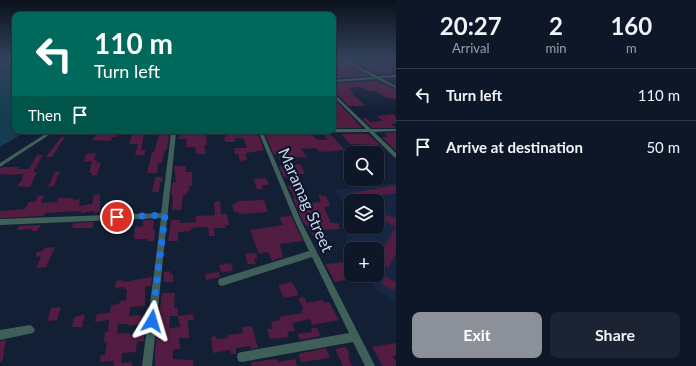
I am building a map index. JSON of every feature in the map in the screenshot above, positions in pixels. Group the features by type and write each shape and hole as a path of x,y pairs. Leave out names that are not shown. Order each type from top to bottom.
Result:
{"street":[{"path":"336,81 376,77"},
{"path":"377,77 396,87"},
{"path":"336,97 396,156"},
{"path":"336,131 396,130"},
{"path":"0,165 48,134"},
{"path":"147,366 174,134"},
{"name":"Maramag Street","path":"261,134 298,221 354,337 370,366"},
{"path":"0,222 165,215"},
{"path":"222,282 314,253"},
{"path":"0,335 30,330"},
{"path":"242,357 354,337"}],"shaded area":[{"path":"0,77 12,77 12,134 22,134 0,147"},
{"path":"396,183 396,303 376,290 371,282 384,282 384,242 346,242 347,234 384,234 384,194 344,194 344,204 334,190 384,186 384,184"}],"building":[{"path":"377,81 396,89 396,99 386,98 376,91 368,91 362,87 348,88 354,93 351,93 366,106 349,106 336,93 336,83"},
{"path":"336,101 362,128 336,128 336,113 338,113 336,111"},
{"path":"393,114 396,117 396,123 391,124 396,128 372,128 362,118 366,118 370,122 383,121 377,116"},
{"path":"396,132 396,151 382,137 388,137 384,133"},
{"path":"96,134 118,134 117,137 112,137 111,141 92,140"},
{"path":"132,134 144,135 141,150 146,150 144,155 135,155 138,144 129,144"},
{"path":"179,134 206,134 207,145 204,145 206,154 196,154 195,147 186,147 187,139 179,139"},
{"path":"226,134 258,134 264,150 245,153 247,160 240,161 238,154 235,154 234,148 247,148 243,138 235,138 235,142 225,142 224,137 226,137"},
{"path":"265,134 312,134 317,140 328,140 323,134 330,134 344,149 324,152 318,151 316,148 301,149 307,157 279,158 277,154 274,155"},
{"path":"341,134 368,134 380,145 350,144"},
{"path":"159,135 169,135 167,150 165,150 162,163 158,163 157,173 147,173 152,152 154,152"},
{"path":"62,136 64,138 52,157 46,157"},
{"path":"96,153 94,160 97,160 96,163 101,162 97,175 91,176 92,173 89,173 92,161 84,162 86,154"},
{"path":"37,155 43,155 33,172 37,172 30,187 17,186 23,179 21,179 24,174 0,174 0,168 3,167 19,167 17,169 29,169"},
{"path":"300,164 305,174 296,174 304,189 302,189 307,203 321,202 318,195 326,196 330,206 324,207 331,223 338,223 340,229 323,230 328,240 315,240 308,226 306,226 302,220 293,198 295,198 288,186 291,186 287,177 284,177 279,167"},
{"path":"174,166 186,166 186,172 192,172 192,186 189,186 187,195 183,195 181,210 172,210 172,184 173,182 176,182"},
{"path":"60,171 54,186 48,187 55,172"},
{"path":"155,177 163,177 162,182 160,182 159,192 152,192"},
{"path":"266,178 269,185 261,185 263,189 257,189 253,179"},
{"path":"396,185 396,193 384,195 352,193"},
{"path":"100,194 100,212 94,213 94,211 81,213 81,211 45,213 44,216 0,218 0,211 25,209 29,202 35,202 38,196 44,195 41,203 57,202 58,198 73,198 73,200 80,199 79,206 92,204 94,195"},
{"path":"264,200 268,212 242,214 234,211 232,205 239,201"},
{"path":"220,201 221,214 227,214 229,225 225,225 226,228 214,228 215,236 209,236 208,227 190,229 191,231 178,232 178,241 168,241 171,220 180,220 180,223 196,222 196,216 215,215 214,202"},
{"path":"384,214 396,219 396,227 384,221"},
{"path":"291,216 303,241 280,244 283,257 272,261 268,252 259,254 250,230 283,225 279,217"},
{"path":"143,220 154,220 154,241 147,241 147,239 134,239 135,227 143,226"},
{"path":"94,222 92,228 72,228 73,223"},
{"path":"41,225 37,231 31,231 32,229 17,230 19,226"},
{"path":"396,227 396,253 388,268 384,265 384,246"},
{"path":"55,247 46,267 36,268 41,256 35,257 37,252 43,251 44,248"},
{"path":"256,253 258,259 254,259 256,264 248,264 245,254"},
{"path":"344,262 344,280 335,282 325,264"},
{"path":"231,263 233,271 221,272 219,265"},
{"path":"170,271 170,274 173,274 173,282 164,282 164,272"},
{"path":"219,272 220,277 206,280 205,274"},
{"path":"385,276 396,283 394,291 381,283 384,282"},
{"path":"152,277 151,286 145,287 145,306 130,307 129,316 141,315 141,324 129,326 129,324 118,324 117,334 130,333 133,337 144,336 144,341 137,342 136,352 122,353 121,363 132,362 132,366 113,366 114,361 100,362 101,355 105,355 107,342 104,342 105,332 108,332 109,320 95,322 97,314 110,313 111,305 119,304 120,301 126,300 127,289 124,289 124,287 115,288 116,281 133,281"},
{"path":"292,282 299,295 284,298 278,285"},
{"path":"162,293 175,293 174,308 178,308 178,316 193,314 194,320 188,320 189,338 179,338 180,349 173,349 173,359 193,360 193,366 155,366 155,351","holes":["170,316 178,316 180,327 169,328"]},
{"path":"304,297 307,303 323,300 324,303 329,302 339,320 312,325 310,319 292,323 295,331 287,332 289,337 270,339 267,329 273,329 271,322 280,320 279,317 302,313 301,310 304,310 298,298"},
{"path":"61,307 57,320 47,321 51,308"},
{"path":"85,314 82,327 72,327 74,317"},
{"path":"252,326 258,348 251,349 250,346 236,348 236,354 231,354 230,350 213,353 211,337 216,336 216,339 228,338 227,335 243,333 242,327"},
{"path":"311,328 317,328 321,336 300,340 297,334 312,332"},
{"path":"6,340 2,362 0,362 0,341"},
{"path":"396,343 396,355 392,356 396,362 396,366 383,366 372,347"},
{"path":"346,347 352,366 343,366 335,349"},
{"path":"326,348 330,358 301,362 298,354"},
{"path":"277,359 278,362 295,359 297,366 252,366 251,362"}],"route":[{"path":"117,217 165,215 152,321"}]}
